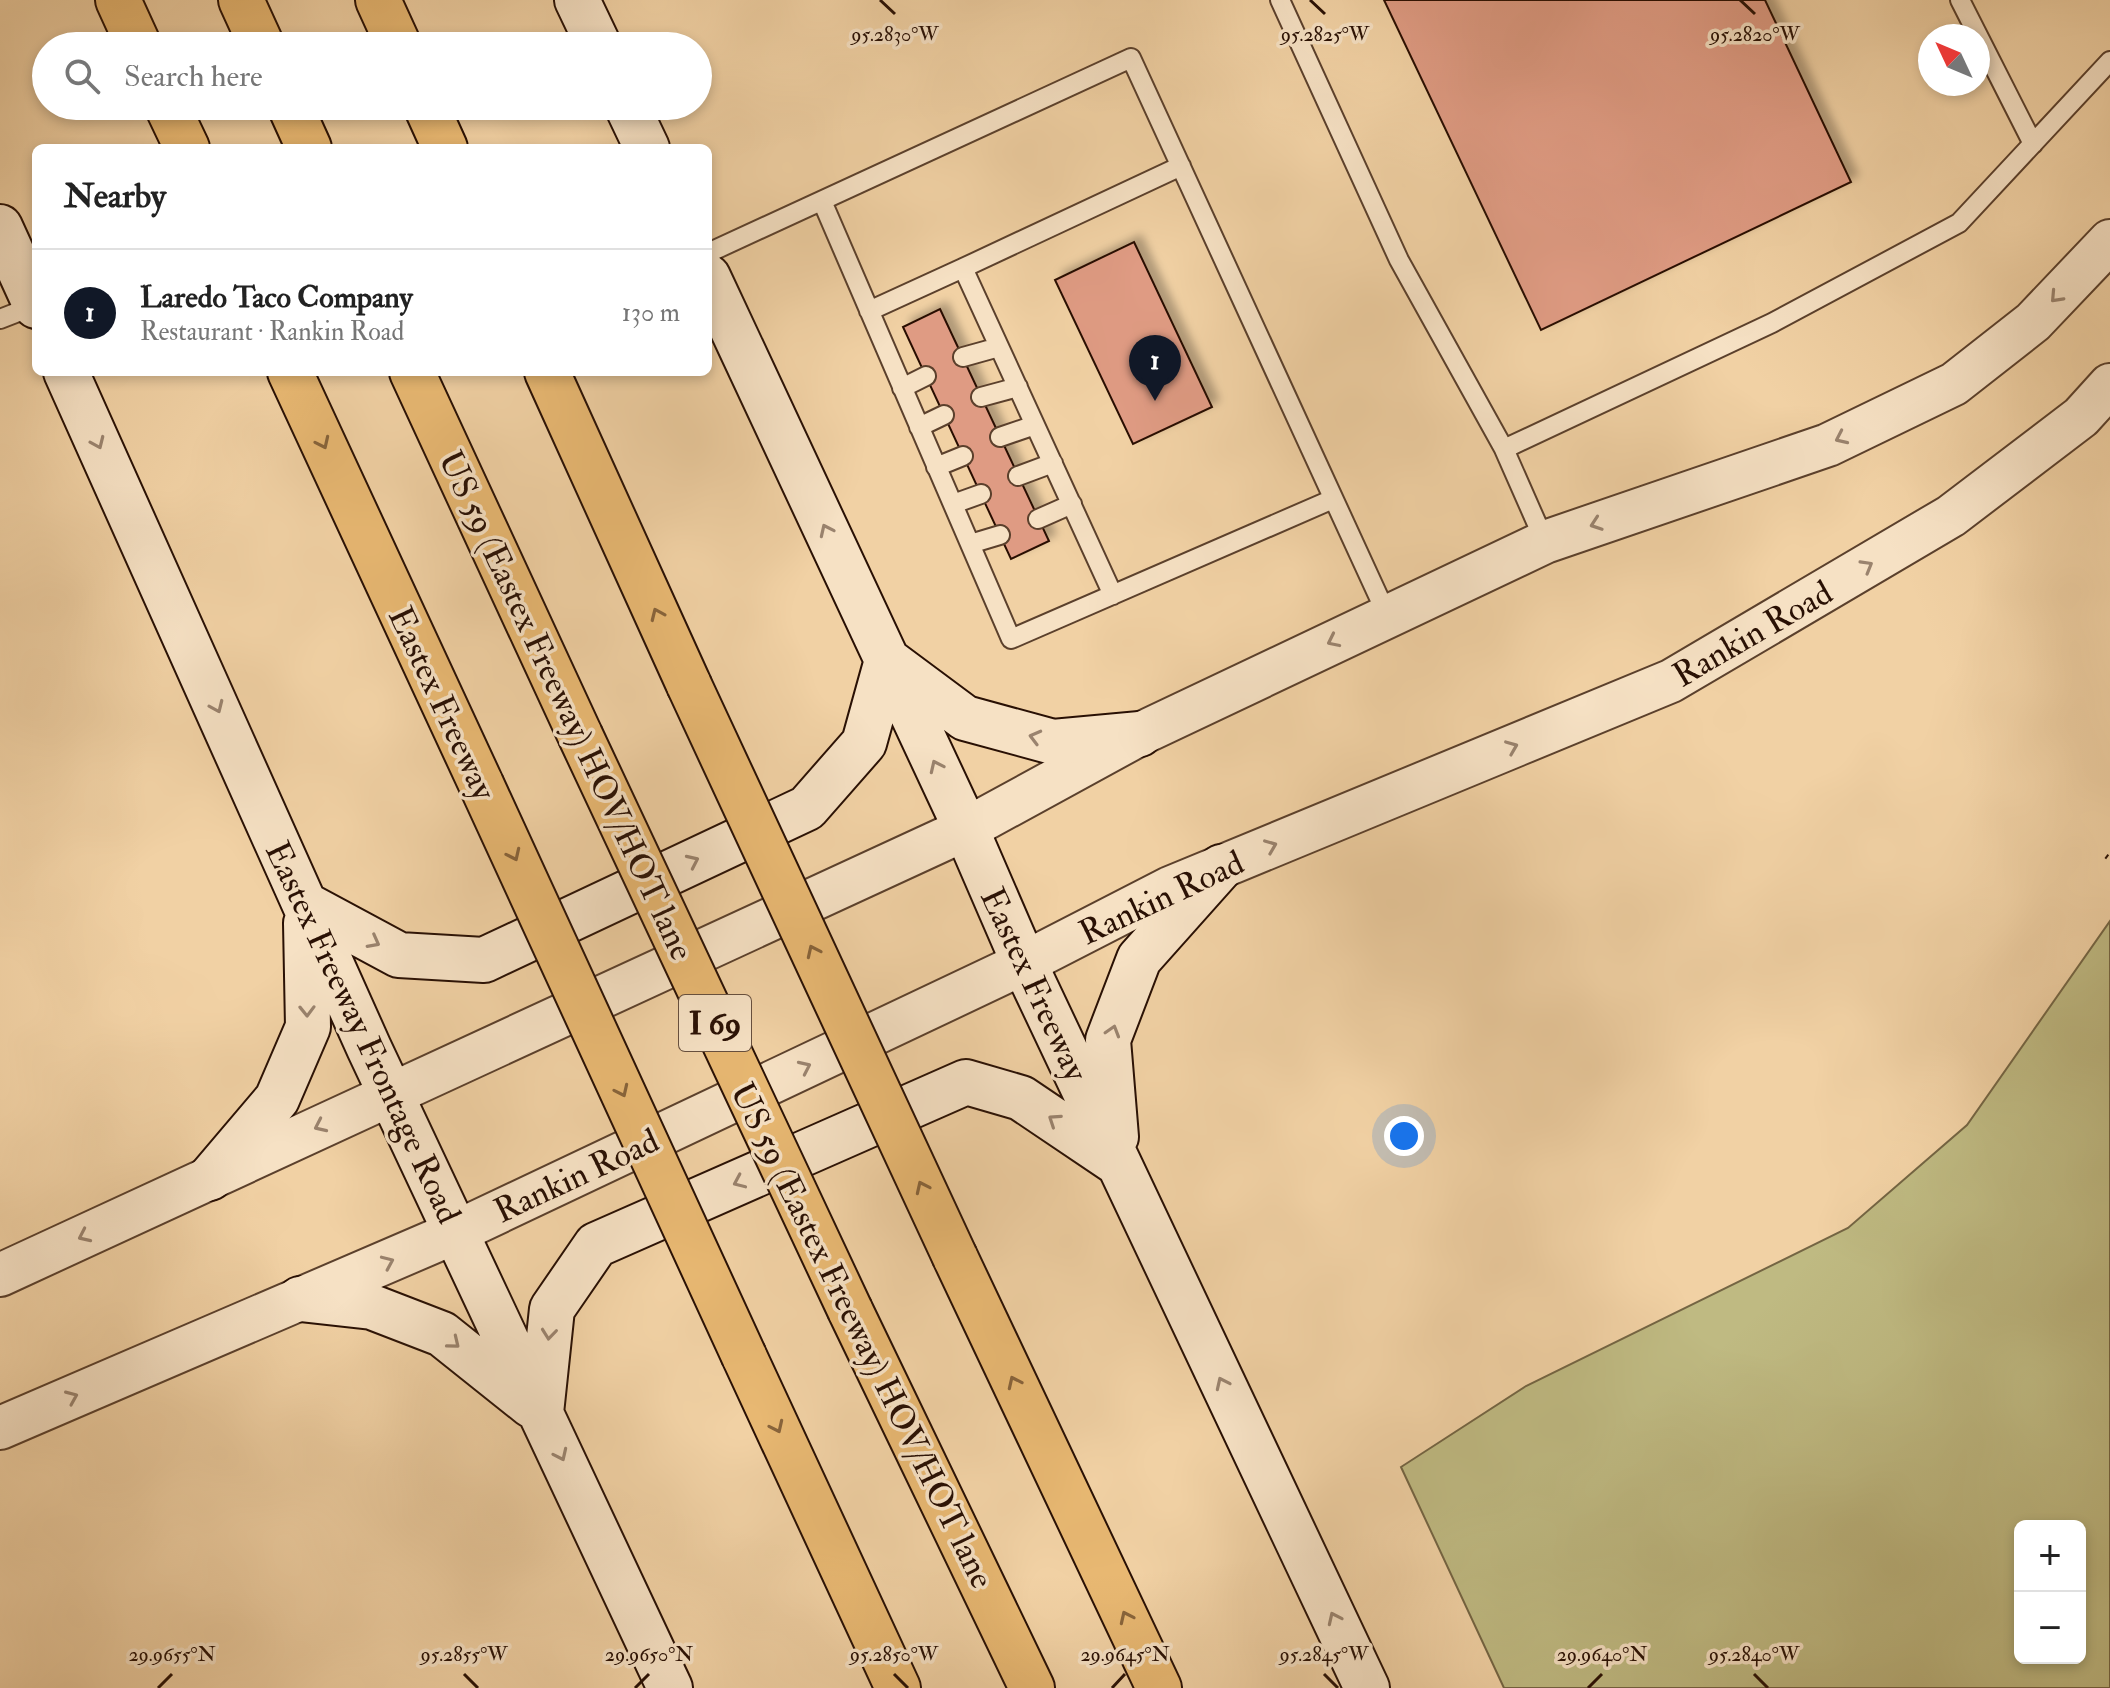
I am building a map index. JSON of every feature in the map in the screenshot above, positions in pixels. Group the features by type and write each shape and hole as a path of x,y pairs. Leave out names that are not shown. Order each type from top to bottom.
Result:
{"highway":[{"path":"118,0 133,32"},
{"path":"241,0 256,32"},
{"path":"378,0 393,32"},
{"path":"174,120 185,144"},
{"path":"296,120 307,144"},
{"path":"432,120 443,144"},
{"name":"Eastex Freeway","path":"292,376 898,1688"},
{"name":"US 59 (Eastex Freeway) HOV/HOT lane","path":"414,376 850,1310 1032,1688"},
{"path":"549,376 955,1257 1159,1688"}],"main road":[{"path":"577,0 592,32"},
{"path":"634,120 645,144"},
{"path":"0,227 32,297"},
{"name":"Eastex Freeway","path":"712,286 966,829 1024,963 1367,1688"},
{"name":"Eastex Freeway Frontage Road","path":"68,376 391,1093 670,1688"},
{"path":"210,1178 277,1099 308,1027 306,905 399,955 484,960 807,808 864,743 887,660 965,718 1053,742 1140,734"},
{"path":"1118,1163 1108,1040 1139,959 1221,867"},
{"path":"541,1413 552,1309 596,1245 966,1082 1021,1098 1118,1163"},
{"path":"300,1299 372,1307 442,1334 541,1413"}],"street":[{"path":"0,1275 966,829 1140,734 1545,542 1828,445 1954,384 2033,322 2110,241"},
{"name":"Rankin Road","path":"0,1428 456,1232 1024,963 1170,888 1671,681 1951,516 2081,417 2110,385"}],"lane":[{"path":"1280,0 1399,260 1504,449 1545,542"},
{"path":"1960,0 2033,144"},
{"path":"712,251 1131,58 1387,615"},
{"path":"1504,449 1772,323 1959,223 2110,61"},
{"path":"869,311 1181,166"},
{"path":"822,201 1011,639 1333,499"},
{"path":"963,268 1113,595"},
{"path":"0,319 32,307"},
{"path":"963,357 999,347"},
{"path":"902,388 926,376"},
{"path":"981,397 1018,387"},
{"path":"919,427 944,415"},
{"path":"1000,437 1035,425"},
{"path":"936,467 963,456"},
{"path":"1018,476 1053,463"},
{"path":"953,504 981,494"},
{"path":"1038,519 1072,504"},
{"path":"970,544 1000,535"}],"shaded area":[{"path":"2110,921 2110,1688 1504,1688 1401,1467 1526,1386 1848,1228 1967,1125"}],"building":[{"path":"1384,0 1765,0 1851,182 1541,330"},
{"path":"1134,242 1212,407 1133,444 1055,280"},
{"path":"940,309 1049,541 1011,559 903,327"}],"place":[{"name":"Laredo Taco Company","path":"1155,401"}]}
